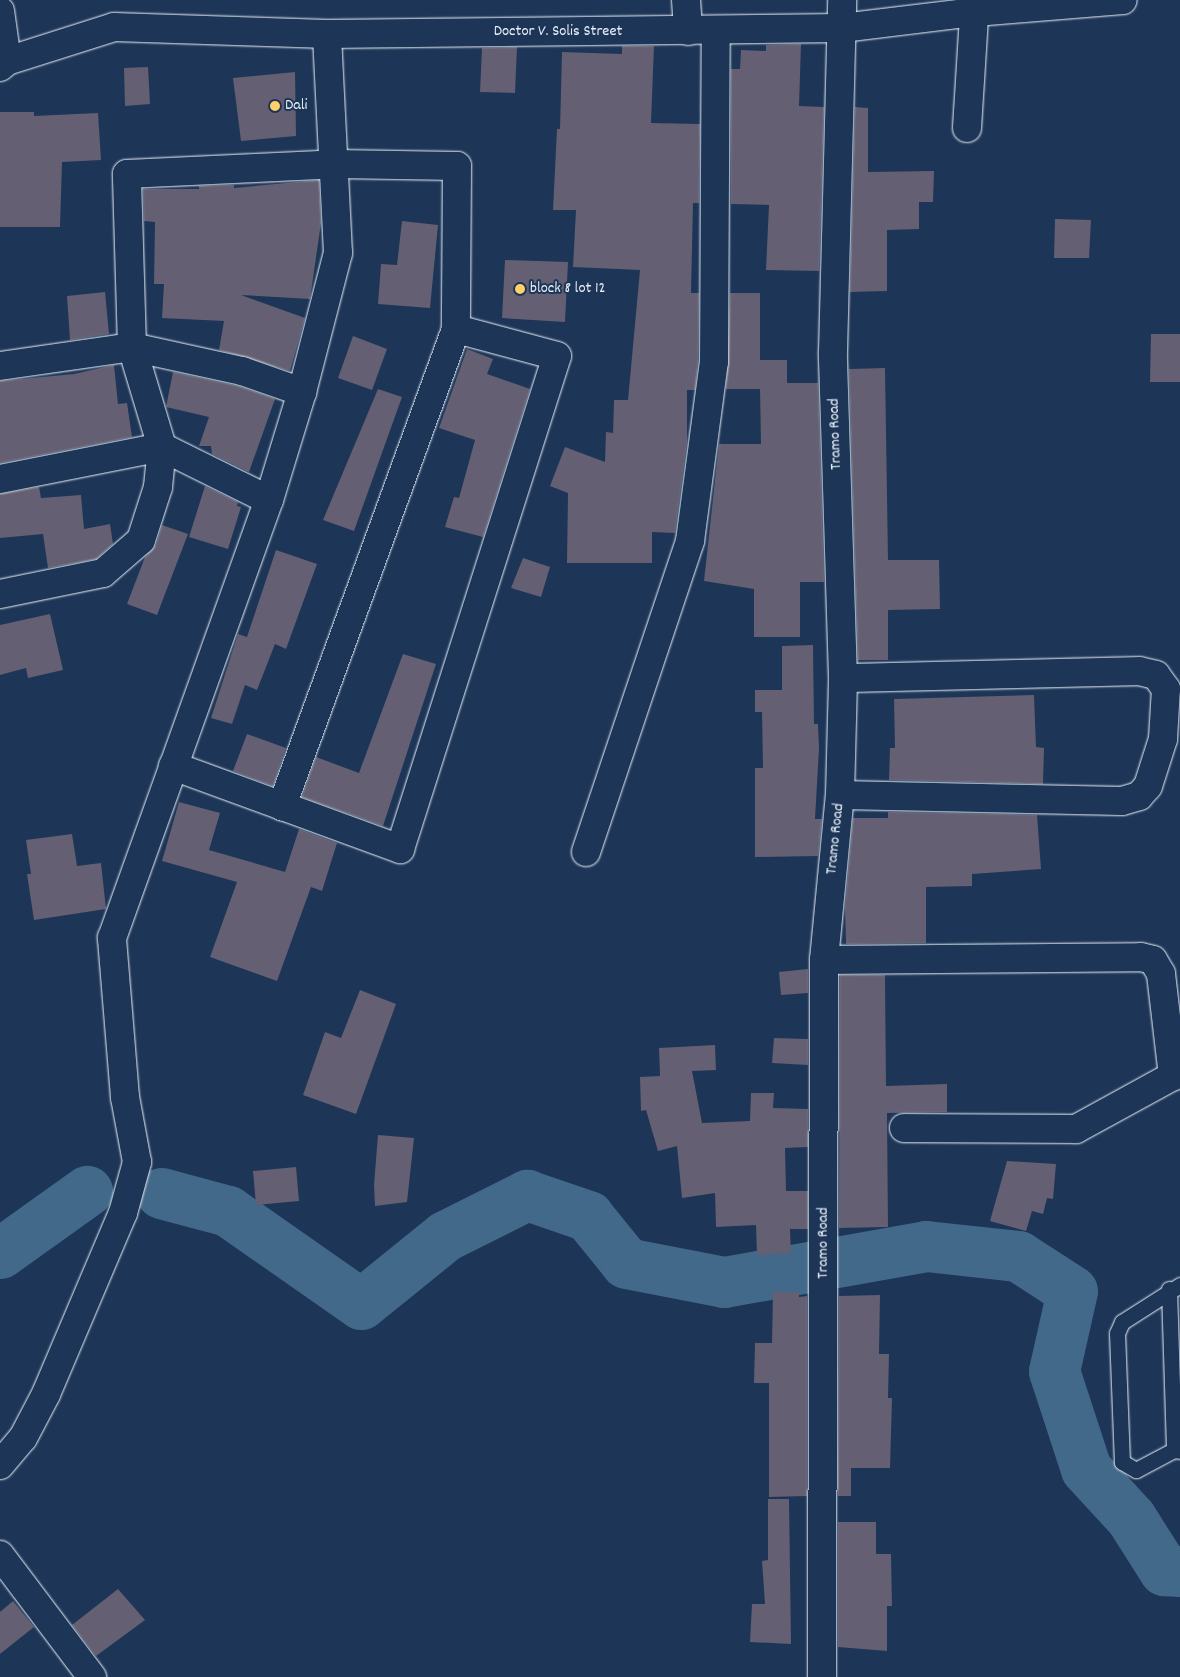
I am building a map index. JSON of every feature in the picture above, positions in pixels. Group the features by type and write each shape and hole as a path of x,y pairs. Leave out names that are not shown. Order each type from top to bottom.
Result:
{"street":[{"path":"686,0 688,31"},
{"name":"Tramo Road","path":"822,1677 824,960 840,795 843,678 833,352 842,0"},
{"name":"Doctor V. Solis Street","path":"4,64 114,27 327,34 716,31 842,28 975,6 1123,0"},
{"path":"967,128 975,6"},
{"path":"0,11 4,64"},
{"path":"586,852 690,541 714,362 716,31"},
{"path":"0,1464 23,1438 46,1394 123,1213 138,1162 125,1097 112,938 268,500 302,392 338,253 336,164 327,34"},
{"path":"0,594 103,573 140,540 158,488 162,447 132,347 127,174 336,164 457,166 456,329 282,806"},
{"path":"174,766 400,849 557,356 456,329"},
{"path":"0,366 132,347 242,371 302,392"},
{"path":"0,479 162,447 268,500"},
{"path":"840,795 1122,801 1139,796 1148,786 1163,739 1166,689 1156,674 1139,671 843,678"},
{"path":"824,960 1142,957 1153,960 1161,974 1176,1074 1076,1129 904,1128"},
{"path":"0,1555 92,1677"}],"lane":[{"path":"1175,1287 1177,1450 1136,1470 1122,1462 1117,1333 1122,1322 1175,1287"}],"building":[{"path":"801,44 799,106 824,107 819,271 766,270 769,205 731,204 731,69 740,69 741,50 766,51 766,45"},
{"path":"622,46 654,46 651,123 700,124 699,203 693,203 691,293 699,293 698,361 695,390 687,390 687,442 675,533 652,532 652,563 567,563 568,493 550,486 565,447 605,462 606,432 613,433 614,400 628,400 640,270 573,267 576,210 553,210 557,129 560,129 562,52 622,54"},
{"path":"517,47 515,93 480,92 482,48"},
{"path":"148,67 150,104 125,106 124,68"},
{"name":"Dali","path":"295,72 296,136 241,141 233,78"},
{"path":"855,107 868,108 868,172 934,171 933,202 919,202 919,229 887,230 887,291 850,292"},
{"path":"0,112 34,112 34,116 98,113 101,160 62,162 60,227 0,227"},
{"path":"319,180 321,223 310,299 241,295 305,318 290,371 219,350 224,321 162,318 164,284 154,284 155,222 144,221 143,189 199,189 199,186 234,185 234,188"},
{"path":"1055,219 1091,220 1089,258 1054,258"},
{"path":"402,221 438,225 430,308 378,304 381,264 397,265"},
{"path":"505,260 568,262 565,322 502,318"},
{"path":"105,292 109,334 70,340 67,296"},
{"path":"730,293 760,293 760,360 787,360 787,383 818,383 824,582 800,582 800,637 754,637 754,589 704,581 719,444 761,444 760,389 726,389"},
{"path":"1151,334 1180,334 1180,382 1150,382"},
{"path":"353,336 387,349 372,390 338,378"},
{"path":"467,349 493,359 487,374 530,389 483,537 445,527 454,497 459,498 475,440 439,428"},
{"path":"114,365 118,404 127,403 132,437 0,463 0,381 74,374"},
{"path":"885,368 888,560 939,560 940,609 888,610 888,660 858,660 849,369"},
{"path":"173,372 238,386 275,399 249,472 212,454 211,446 199,446 209,417 166,407"},
{"path":"378,389 402,397 354,531 323,520"},
{"path":"205,486 238,502 237,506 241,507 228,549 189,537"},
{"path":"39,487 41,498 81,495 84,529 110,524 113,544 96,559 48,568 43,534 0,538 0,494"},
{"path":"162,525 188,534 157,615 127,604 145,557 156,545"},
{"path":"276,550 317,564 286,649 275,644 257,690 245,685 232,724 211,718 238,634 247,637"},
{"path":"523,558 550,567 541,597 511,588"},
{"path":"50,614 63,670 28,678 26,668 0,675 0,625"},
{"path":"813,645 814,724 818,724 819,749 815,819 822,819 818,856 755,857 755,768 763,768 762,712 755,712 755,690 782,690 782,646"},
{"path":"403,654 436,664 383,826 302,797 316,757 359,773"},
{"path":"1034,695 1036,747 1044,748 1043,784 889,780 890,748 895,748 894,699"},
{"path":"247,734 286,748 273,786 233,771"},
{"path":"179,802 220,813 209,850 285,872 299,829 337,843 322,891 311,887 277,981 210,957 237,882 162,861"},
{"path":"888,812 1037,815 1041,869 972,874 972,886 926,887 926,943 846,944 845,908 853,818 888,818"},
{"path":"72,834 77,866 101,863 106,909 34,920 27,874 31,874 26,840"},
{"path":"808,969 808,993 781,995 779,972"},
{"path":"840,975 885,975 886,1086 947,1084 947,1112 887,1113 888,1227 839,1228"},
{"path":"360,990 396,1004 356,1114 303,1095 325,1032 341,1038"},
{"path":"774,1038 808,1039 808,1065 772,1063"},
{"path":"715,1045 716,1070 692,1071 702,1123 750,1121 751,1093 774,1093 773,1108 808,1109 808,1147 785,1148 786,1191 808,1191 808,1229 790,1229 791,1253 757,1255 756,1225 716,1227 715,1193 682,1198 677,1146 658,1151 646,1110 641,1111 640,1077 660,1076 659,1048"},
{"path":"378,1135 414,1138 407,1202 375,1206 374,1185"},
{"path":"1007,1161 1056,1164 1053,1199 1047,1198 1043,1214 1032,1211 1026,1231 990,1221"},
{"path":"296,1167 299,1201 256,1205 253,1171"},
{"path":"773,1292 799,1292 799,1297 807,1296 807,1496 769,1497 769,1383 754,1383 755,1343 772,1343"},
{"path":"880,1295 879,1354 889,1354 888,1398 892,1398 890,1468 851,1468 851,1496 838,1496 839,1296"},
{"path":"768,1499 789,1499 791,1644 750,1642 752,1604 765,1604 762,1561 768,1560"},
{"path":"838,1522 876,1522 876,1554 891,1554 892,1606 887,1606 887,1651 838,1647"},
{"path":"118,1589 145,1620 96,1656 72,1625"},
{"path":"13,1601 34,1627 0,1654 0,1612"}],"waterway":[{"path":"0,1253 87,1191"},
{"path":"161,1193 228,1211 361,1304 445,1236 527,1195 588,1216 626,1263 724,1282 926,1246 1018,1256 1072,1291 1054,1371 1086,1469 1131,1518 1164,1570 1180,1571"}],"place":[{"name":"Dali","path":"275,106"},
{"name":"block 8 lot 12","path":"520,289"}]}
